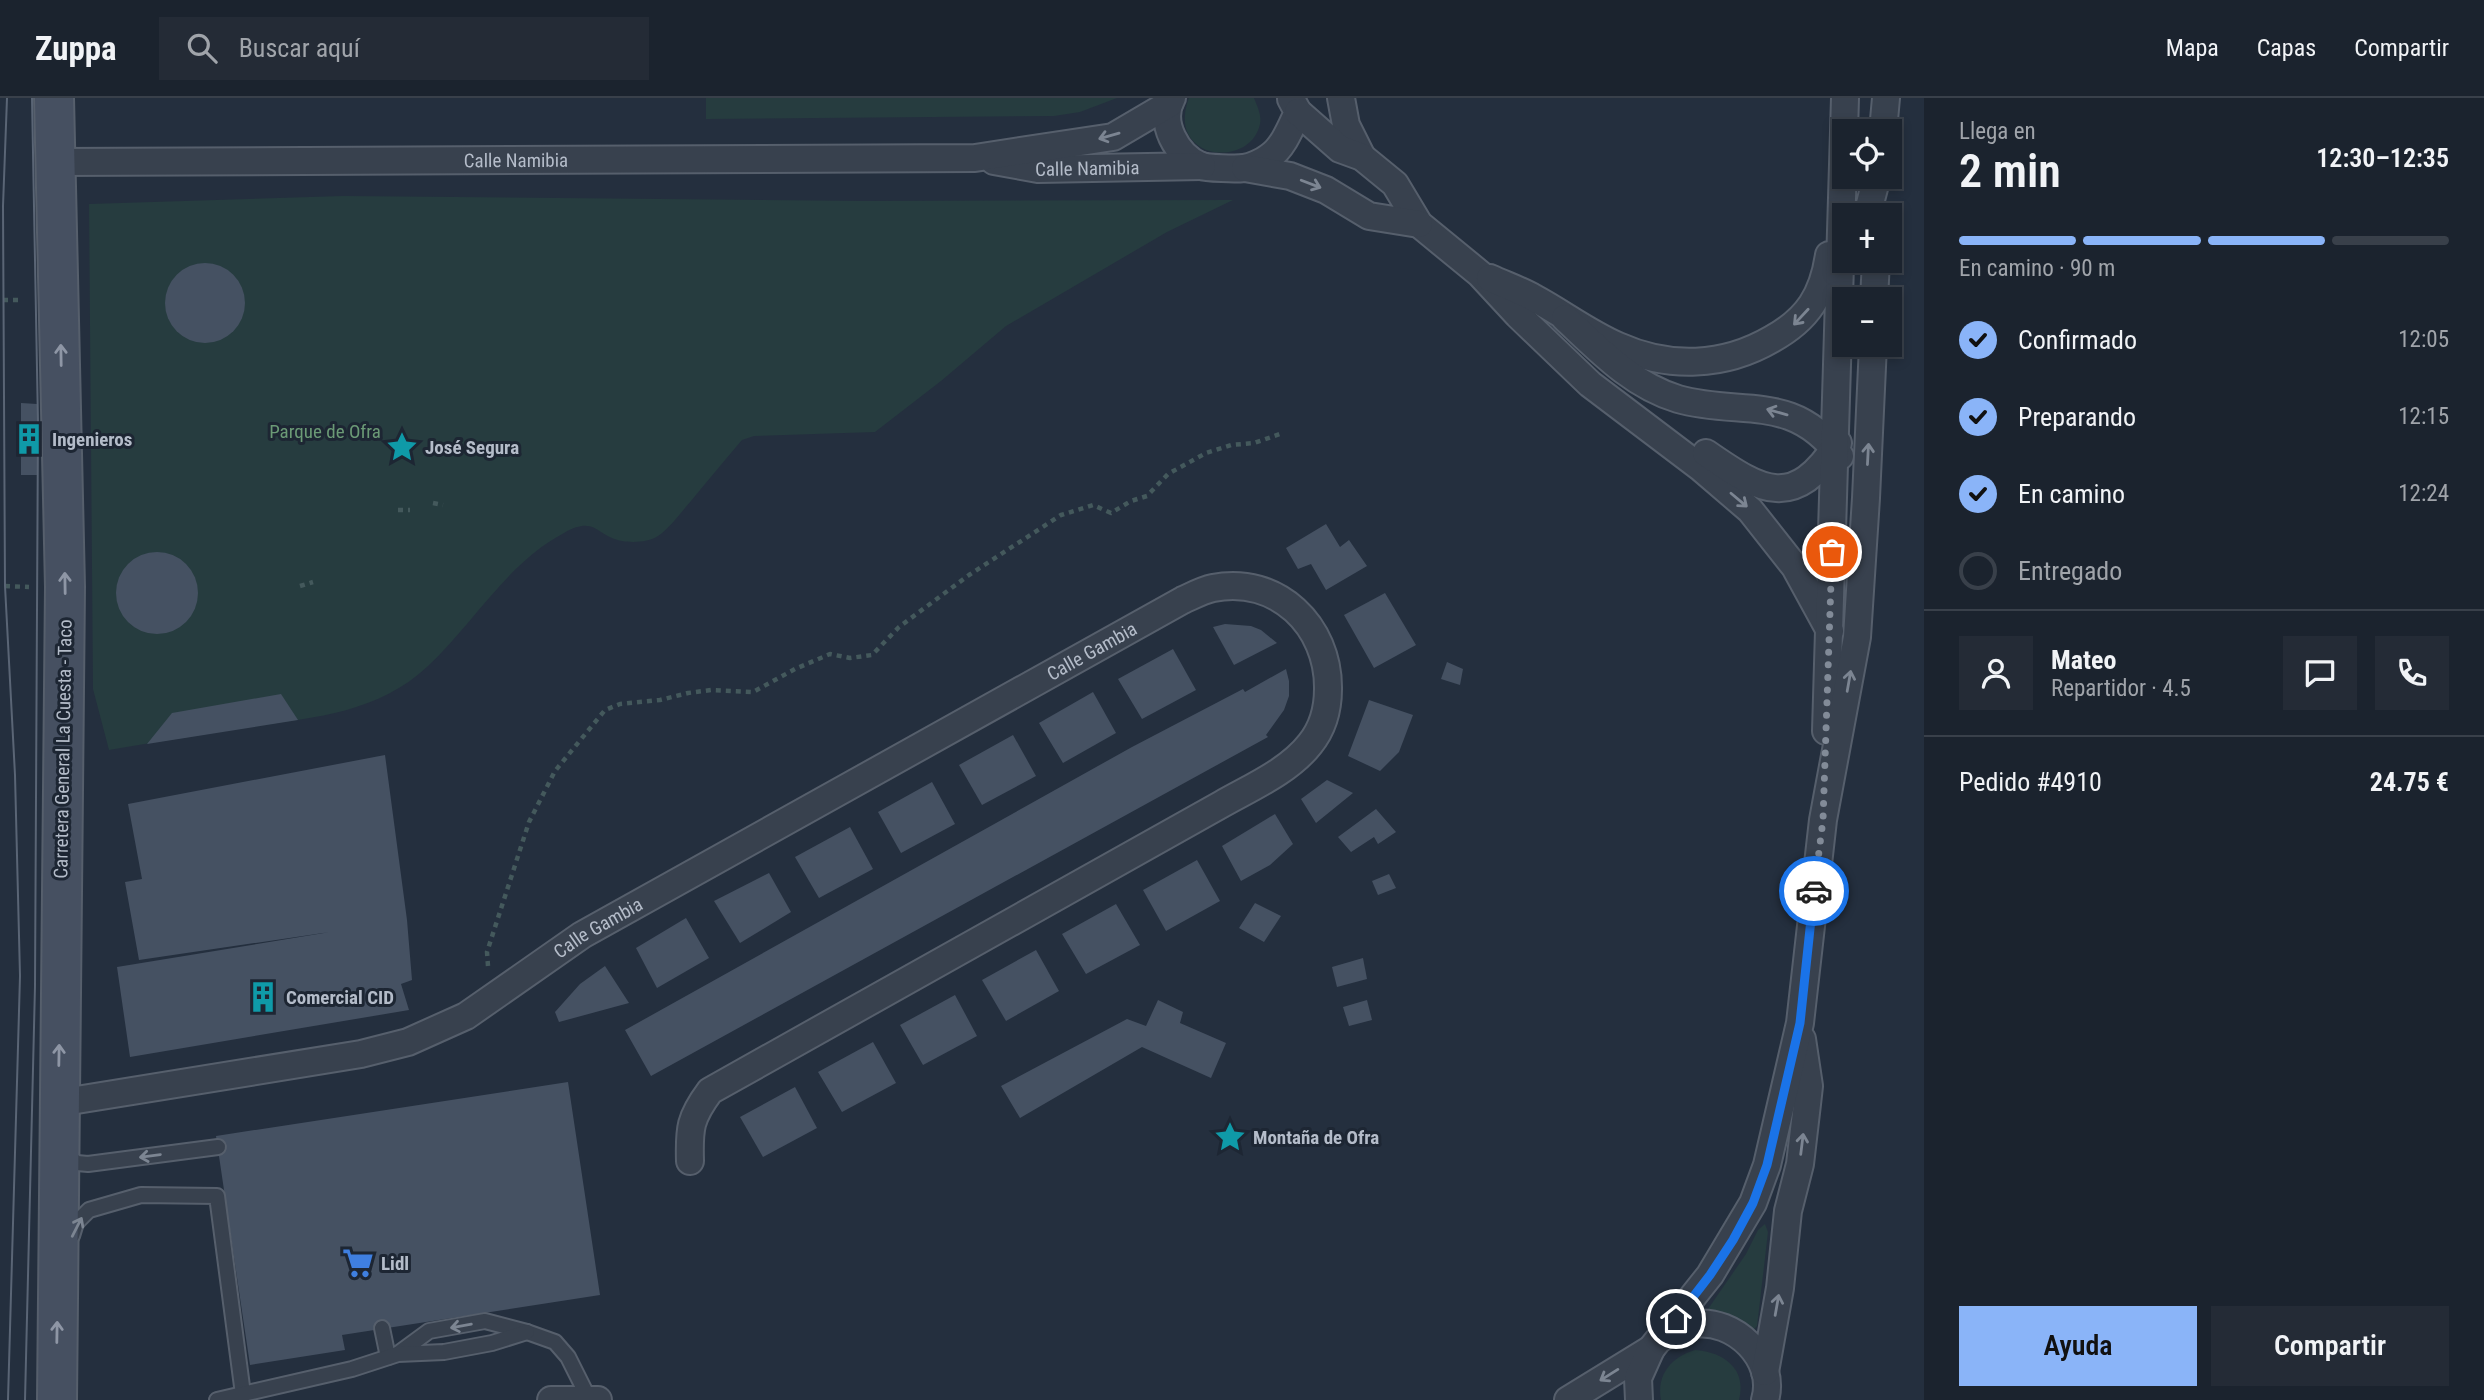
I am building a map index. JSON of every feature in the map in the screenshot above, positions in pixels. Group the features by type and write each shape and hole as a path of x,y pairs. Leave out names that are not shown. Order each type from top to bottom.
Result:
{"main road":[{"name":"Carretera General La Cuesta - Taco","path":"54,98 65,587 57,1400"}],"street":[{"path":"1341,98 1346,125 1362,157"},
{"path":"1845,119 1846,98"},
{"path":"1885,119 1886,98"},
{"name":"Calle Namibia","path":"56,162 975,158 1113,137 1171,101"},
{"path":"1171,101 1168,125 1173,140 1182,152 1202,166"},
{"path":"1245,168 1270,157 1284,141 1298,104 1340,149 1362,157 1395,184 1419,224 1480,274 1518,315 1590,384 1701,468 1750,509 1795,567 1830,631"},
{"name":"Calle Namibia","path":"975,158 1038,169 1202,166 1245,168 1290,176 1326,190 1369,216 1419,224"},
{"path":"1480,274 1534,298 1618,347 1651,358 1683,362 1717,361 1758,346 1788,330 1805,314 1822,290 1842,189"},
{"path":"1823,820 1843,189"},
{"path":"1518,315 1731,470 1755,484 1776,488 1798,486 1834,448 1850,419 1858,357"},
{"path":"1565,318 1628,374 1654,390 1702,404 1763,408 1782,413 1808,426 1834,448 1849,467 1847,562 1857,637"},
{"path":"1639,1400 1638,1378 1656,1343 1710,1275 1753,1203 1767,1165 1800,1023 1823,820 1857,637 1872,357"},
{"name":"Calle Gambia","path":"58,1103 373,1051 408,1042 466,1016 582,935 1183,600 1212,588 1239,586 1264,591 1280,599 1308,624 1320,642 1325,657 1328,698 1323,722 1311,743 1294,761 710,1091 695,1112 689,1131 690,1161"},
{"path":"1766,1392 1788,1211 1800,1164 1809,1086 1800,1023"},
{"path":"1568,1400 1677,1328 1695,1324 1714,1325 1731,1330 1746,1341 1758,1355 1766,1392"},
{"path":"551,1400 593,1399"}],"lane":[{"path":"58,1149 77,1163 88,1164 218,1147"},
{"path":"57,1292 76,1223 89,1210 141,1195 218,1196 243,1394"},
{"path":"217,1400 352,1369 393,1355 429,1331 485,1321 555,1342 568,1357 593,1399"},
{"path":"382,1328 393,1355"},
{"path":"393,1355 444,1352 492,1343 527,1332"}],"path":[{"path":"491,998 487,952 528,822 555,771 605,710 620,704 660,700 711,690 753,692 830,654 850,658 872,655 899,627 932,602 1061,515 1093,505 1111,513 1131,500 1147,496 1168,474 1206,453 1231,445 1254,443 1280,434"},
{"path":"433,503 443,505"},
{"path":"397,510 410,510"},
{"path":"300,586 313,582"},
{"path":"5,586 37,587"}],"green space":[{"path":"706,98 1117,98 1080,112 1054,116 706,119"},
{"path":"1189,98 1254,98 1260,124 1253,139 1241,148 1227,152 1212,152 1198,146 1189,135 1185,119"},
{"name":"Parque de Ofra","path":"343,196 863,201 1233,200 1167,232 1006,326 875,432 754,436 742,440 672,524 654,538 641,542 622,541 589,526 564,533 525,560 428,666 387,695 342,711 318,716 109,750 93,689 89,204"},
{"path":"1765,1224 1768,1232 1758,1318 1757,1326 1752,1331 1708,1309 1746,1254 1758,1230"},
{"path":"1695,1350 1715,1354 1731,1364 1740,1379 1739,1400 1661,1400 1661,1382 1667,1368 1679,1357"}],"building":[{"path":"197,263 213,263 234,274 245,295 245,311 234,332 213,343 197,343 183,337 171,325 165,311 165,295 171,281 183,269"},
{"name":"Ingenieros","path":"21,403 37,404 38,475 21,475"},
{"path":"1326,524 1340,547 1349,540 1367,566 1326,590 1311,564 1298,569 1286,548"},
{"path":"157,552 173,555 186,564 195,577 198,593 195,609 186,622 173,631 157,634 141,631 128,622 119,609 116,593 119,577 128,564 141,555"},
{"path":"1385,593 1416,645 1374,668 1344,615"},
{"path":"1225,624 1251,626 1261,630 1277,643 1234,665 1213,627"},
{"path":"1173,649 1196,690 1142,719 1118,679"},
{"path":"1447,662 1463,669 1460,685 1441,679"},
{"path":"1286,669 1289,696 1284,710 1266,735 1268,737 651,1076 625,1030 1132,747"},
{"path":"1093,692 1116,733 1063,763 1039,723"},
{"path":"281,694 298,720 147,744 172,713"},
{"path":"1369,700 1413,715 1399,752 1380,771 1348,756"},
{"path":"1013,735 1036,776 982,805 959,765"},
{"path":"385,755 407,920 412,980 401,984 409,1010 130,1057 117,967 330,932 139,960 125,882 142,879 128,804"},
{"path":"1327,780 1353,793 1316,823 1301,799"},
{"path":"932,782 955,824 901,853 878,812"},
{"path":"1376,809 1396,832 1378,844 1374,837 1351,852 1338,837"},
{"path":"1275,814 1293,844 1270,865 1241,881 1222,846"},
{"path":"850,827 873,869 819,898 795,857"},
{"path":"1197,860 1220,901 1166,931 1143,890"},
{"path":"769,873 791,912 740,943 714,901"},
{"path":"1389,874 1396,888 1378,895 1372,881"},
{"path":"1255,903 1281,916 1264,942 1239,928"},
{"path":"1116,904 1140,945 1086,974 1062,934"},
{"path":"686,918 709,958 657,988 636,948"},
{"path":"1036,950 1059,991 1006,1021 982,980"},
{"path":"1363,958 1367,979 1337,987 1332,967"},
{"path":"605,966 629,1003 559,1022 555,1012 580,984"},
{"path":"955,995 977,1036 923,1065 900,1025"},
{"path":"1158,1000 1183,1012 1180,1023 1226,1043 1211,1078 1142,1047 1020,1118 1001,1086 1127,1019 1146,1026"},
{"path":"1367,1000 1372,1020 1349,1026 1343,1007"},
{"path":"873,1042 896,1083 842,1112 818,1072"},
{"path":"568,1082 600,1295 342,1335 345,1350 250,1365 216,1136"},
{"path":"795,1087 817,1128 763,1157 740,1117"}],"tram line":[{"path":"7,98 3,206 5,586 15,775 20,976 8,1400"},
{"path":"25,1400 35,986 38,423 32,98"}],"way so far":[{"path":"1814,891 1823,820 1832,552"}],"place":[{"name":"Ingenieros","path":"29,439"},
{"name":"José Segura","path":"402,447"},
{"name":"Comercial CID","path":"263,997"},
{"name":"Montaña de Ofra","path":"1230,1137"},
{"name":"Lidl","path":"358,1263"}],"route":[{"path":"1676,1319 1733,1240 1753,1203 1767,1165 1800,1023 1814,891"}]}
